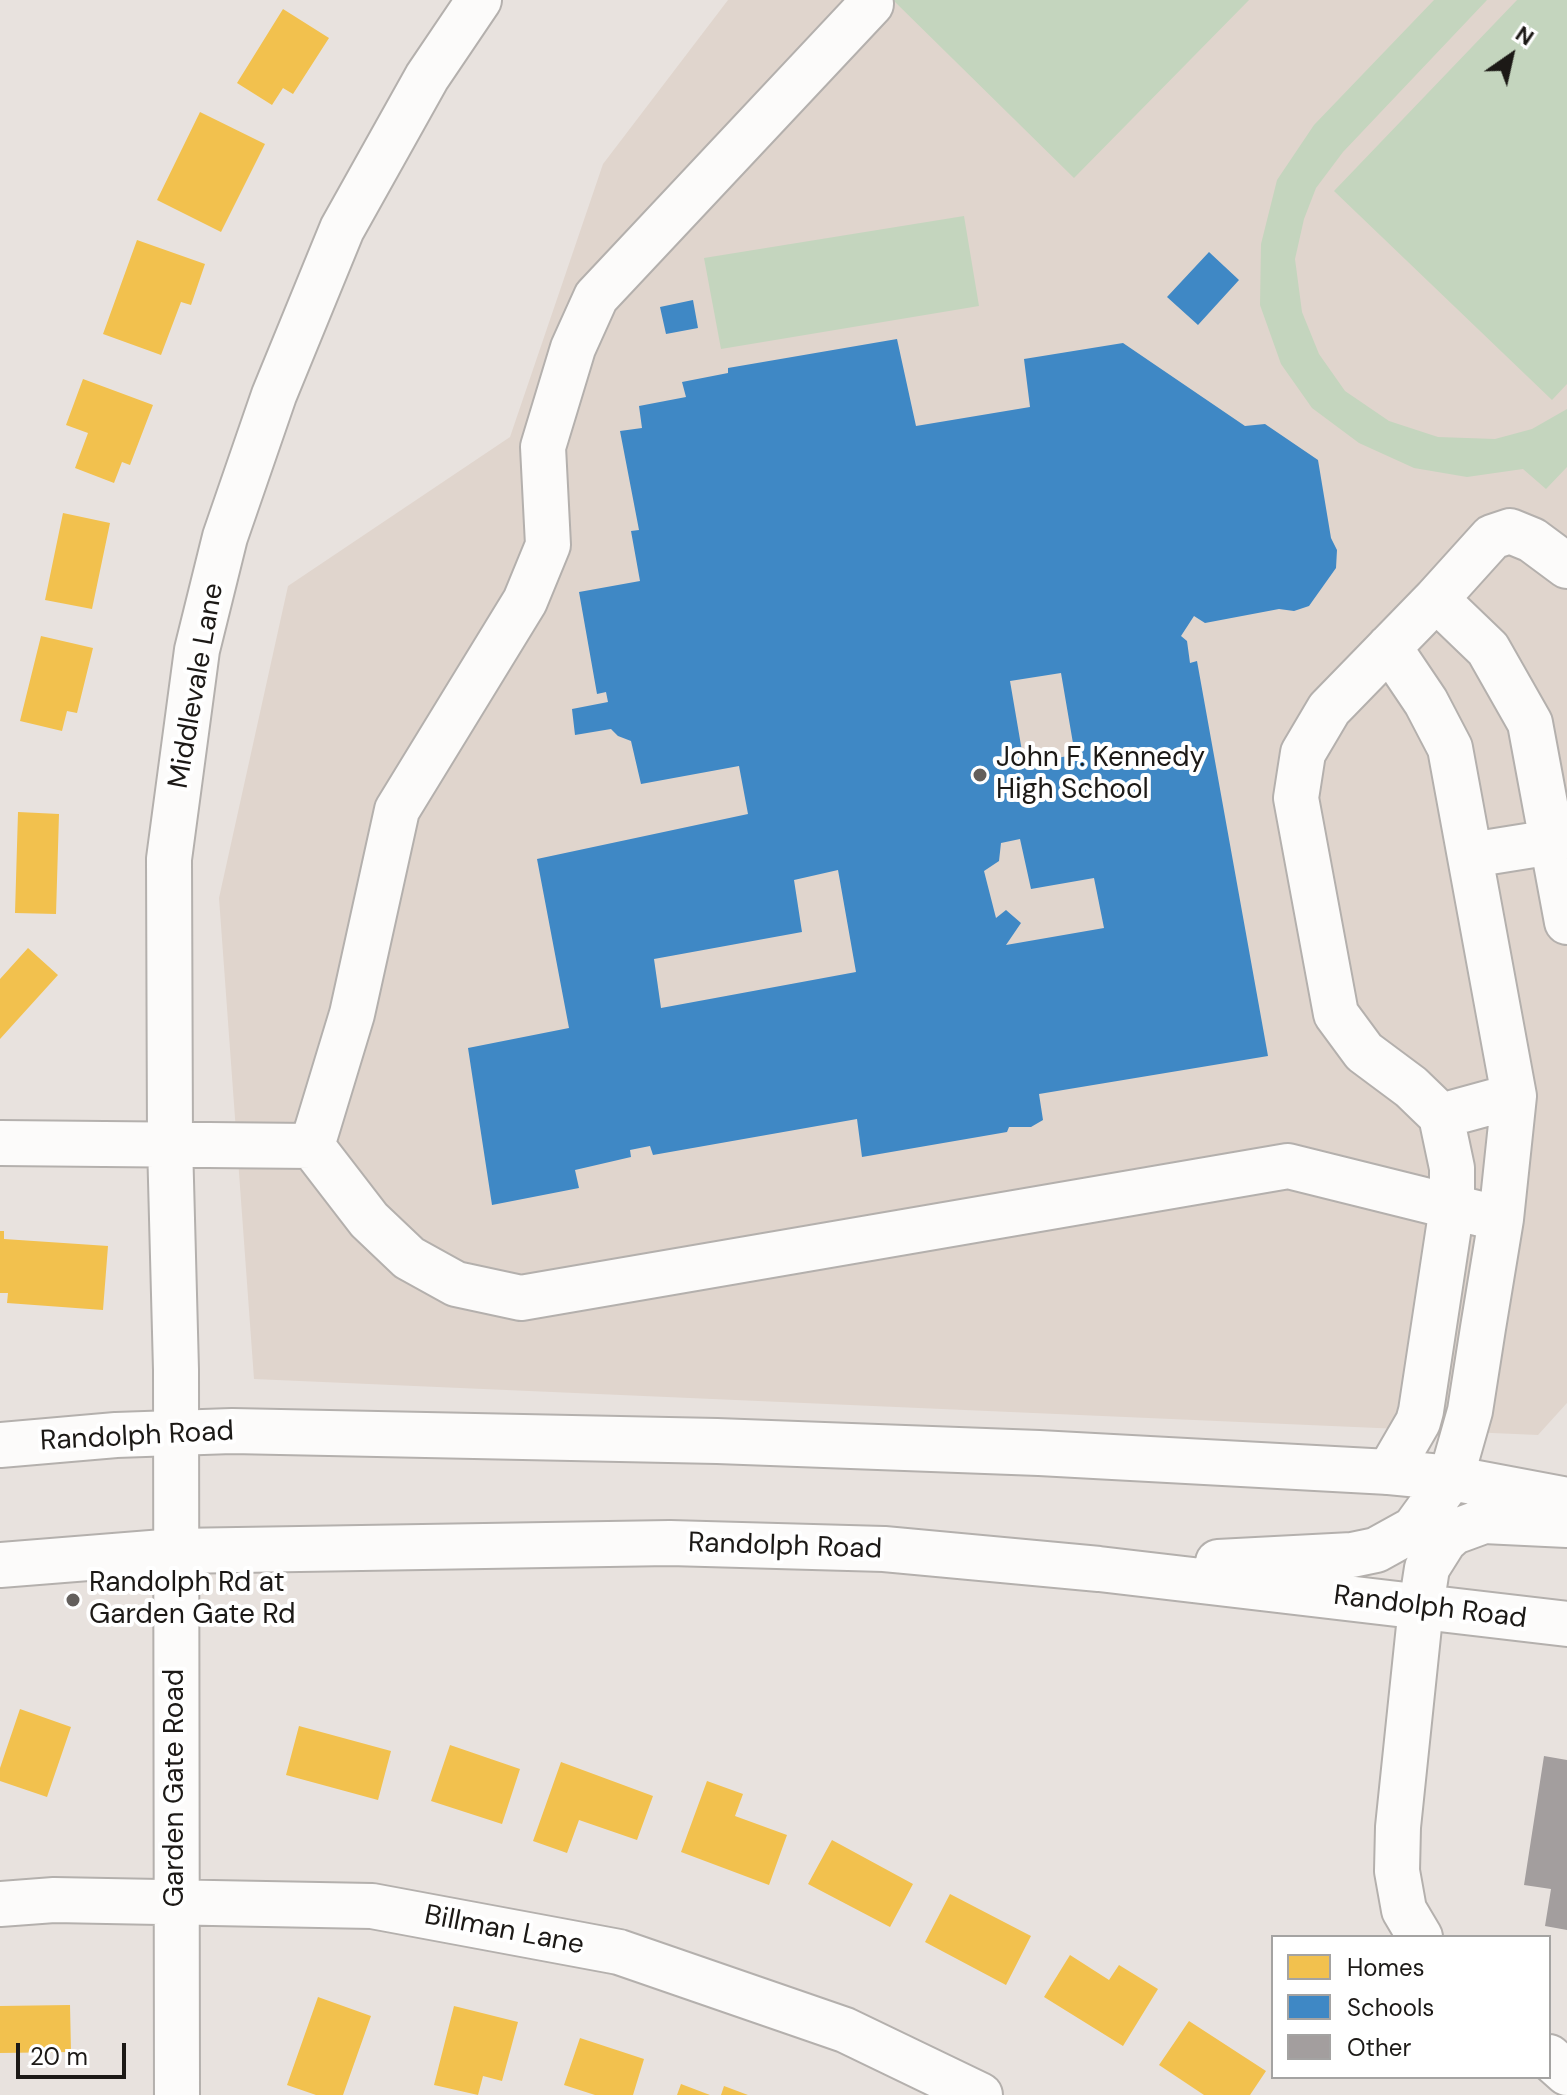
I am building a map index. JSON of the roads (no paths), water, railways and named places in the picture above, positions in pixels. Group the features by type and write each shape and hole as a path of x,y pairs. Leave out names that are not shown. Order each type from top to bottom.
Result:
{"main road":[{"name":"Middlevale Lane","path":"176,1433 170,1143 169,859 197,650 225,537 274,395 342,229 427,77 479,0"},
{"path":"312,1146 352,1014 397,810 525,601 548,545 543,447 573,348 596,297 871,4"},
{"path":"1389,1472 1418,1422 1421,1411 1452,1207 1452,1168 1441,1116 1411,1087 1364,1052 1336,1014 1296,798 1303,753 1329,709 1492,537 1510,531 1532,540 1567,566"},
{"path":"1436,599 1488,649 1530,723 1567,922"},
{"path":"1099,1569 1352,1555 1376,1550 1414,1529 1451,1478 1470,1411 1501,1219 1514,1096 1450,748 1426,702 1389,647"},
{"path":"1471,855 1552,842"},
{"path":"1441,1116 1514,1096"},
{"path":"0,1143 312,1146"},
{"path":"312,1146 369,1220 409,1258 456,1284 521,1298 1288,1166 1501,1219"},
{"name":"Randolph Road","path":"0,1445 232,1431 732,1441 1039,1453 1389,1472 1451,1478 1567,1500"},
{"name":"Garden Gate Road","path":"176,1433 177,2095"},
{"path":"1419,1935 1404,1910 1397,1871 1398,1827 1427,1568 1444,1541 1454,1532 1484,1521 1567,1525"},
{"name":"Randolph Road","path":"0,1565 176,1551 670,1543 884,1549 1099,1569 1567,1624"},
{"name":"Billman Lane","path":"0,1904 54,1900 372,1906 619,1952 845,2030 980,2095"},
{"path":"1551,2059 1567,2073"}],"place":[{"name":"John F. Kennedy High School","path":"980,775"},
{"name":"Randolph Rd at Garden Gate Rd","path":"73,1600"}]}
